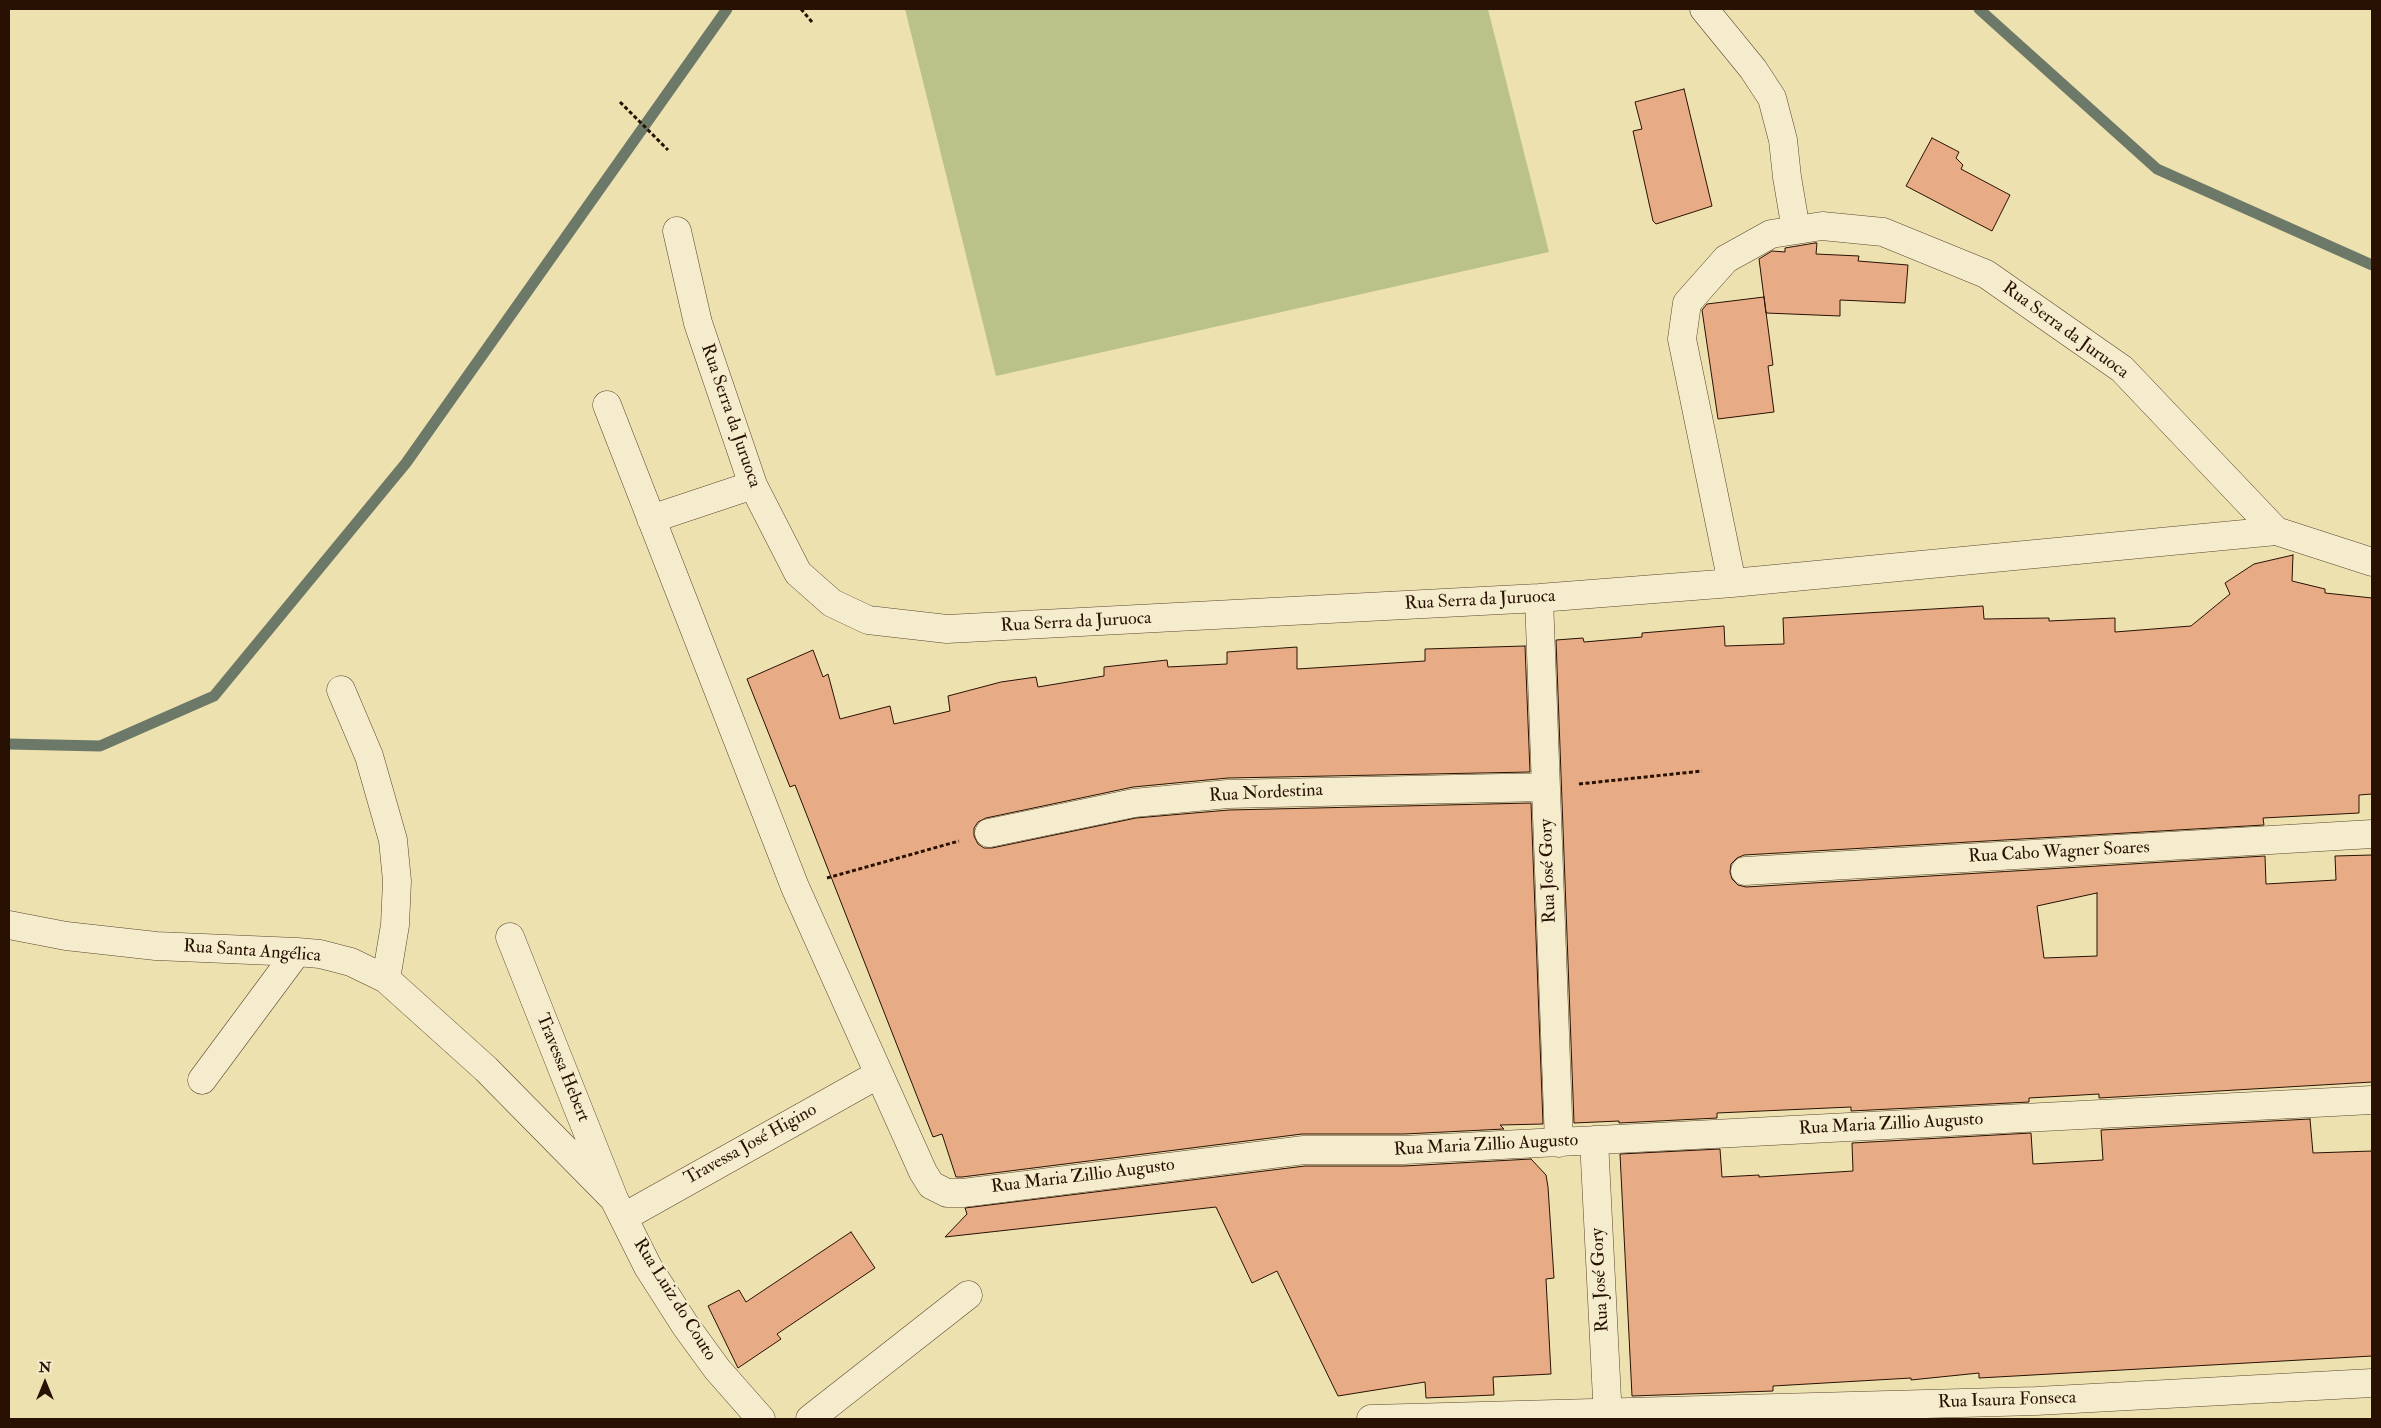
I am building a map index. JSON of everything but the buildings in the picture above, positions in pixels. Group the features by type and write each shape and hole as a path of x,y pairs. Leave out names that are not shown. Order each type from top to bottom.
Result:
{"street":[{"path":"1704,9 1753,69 1772,98 1783,140 1796,230"},
{"name":"Rua Serra da Juruoca","path":"1732,583 1682,339 1687,303 1726,259 1771,234 1822,226 1883,232 1986,274 2122,369 2276,531"},
{"name":"Rua Serra da Juruoca","path":"677,231 698,323 753,485 798,572 832,603 868,620 946,629 1539,598 1732,583 2276,531"},
{"name":"Rua Maria Zillio Augusto","path":"607,405 795,887 923,1172 932,1185 946,1192 963,1192 1304,1150 1404,1150 1560,1143 2372,1100"},
{"path":"651,519 753,485"},
{"path":"2276,531 2372,562"},
{"name":"Rua José Gory","path":"1539,598 1560,1143"},
{"path":"341,690 370,756 393,840 397,881 396,925 386,978"},
{"name":"Rua Nordestina","path":"989,833 1134,804 1228,794 1546,787"},
{"name":"Rua Cabo Wagner Soares","path":"1745,871 2372,834"},
{"name":"Rua Santa Angélica","path":"9,924 66,936 156,946 320,954 351,962 386,978 486,1069 619,1208"},
{"name":"Travessa Hebert","path":"510,937 619,1208"},
{"path":"202,1080 297,952"},
{"name":"Travessa José Higino","path":"619,1208 879,1074"},
{"name":"Rua José Gory","path":"1594,1140 1608,1415"},
{"name":"Rua Luiz do Couto","path":"619,1208 648,1267 685,1325 717,1369 761,1419"},
{"path":"810,1419 968,1295"},
{"name":"Rua Isaura Fonseca","path":"1371,1419 1608,1415 2036,1402 2372,1383"}],"path":[{"path":"801,9 812,22"},
{"path":"620,102 668,150"},
{"path":"1546,787 1702,772"},
{"path":"795,887 989,833"}],"green space":[{"path":"905,9 1488,9 1549,252 996,376"}],"waterway":[{"path":"9,744 100,746 214,696 406,463 727,9"},
{"path":"1979,9 2157,169 2372,265"}]}
